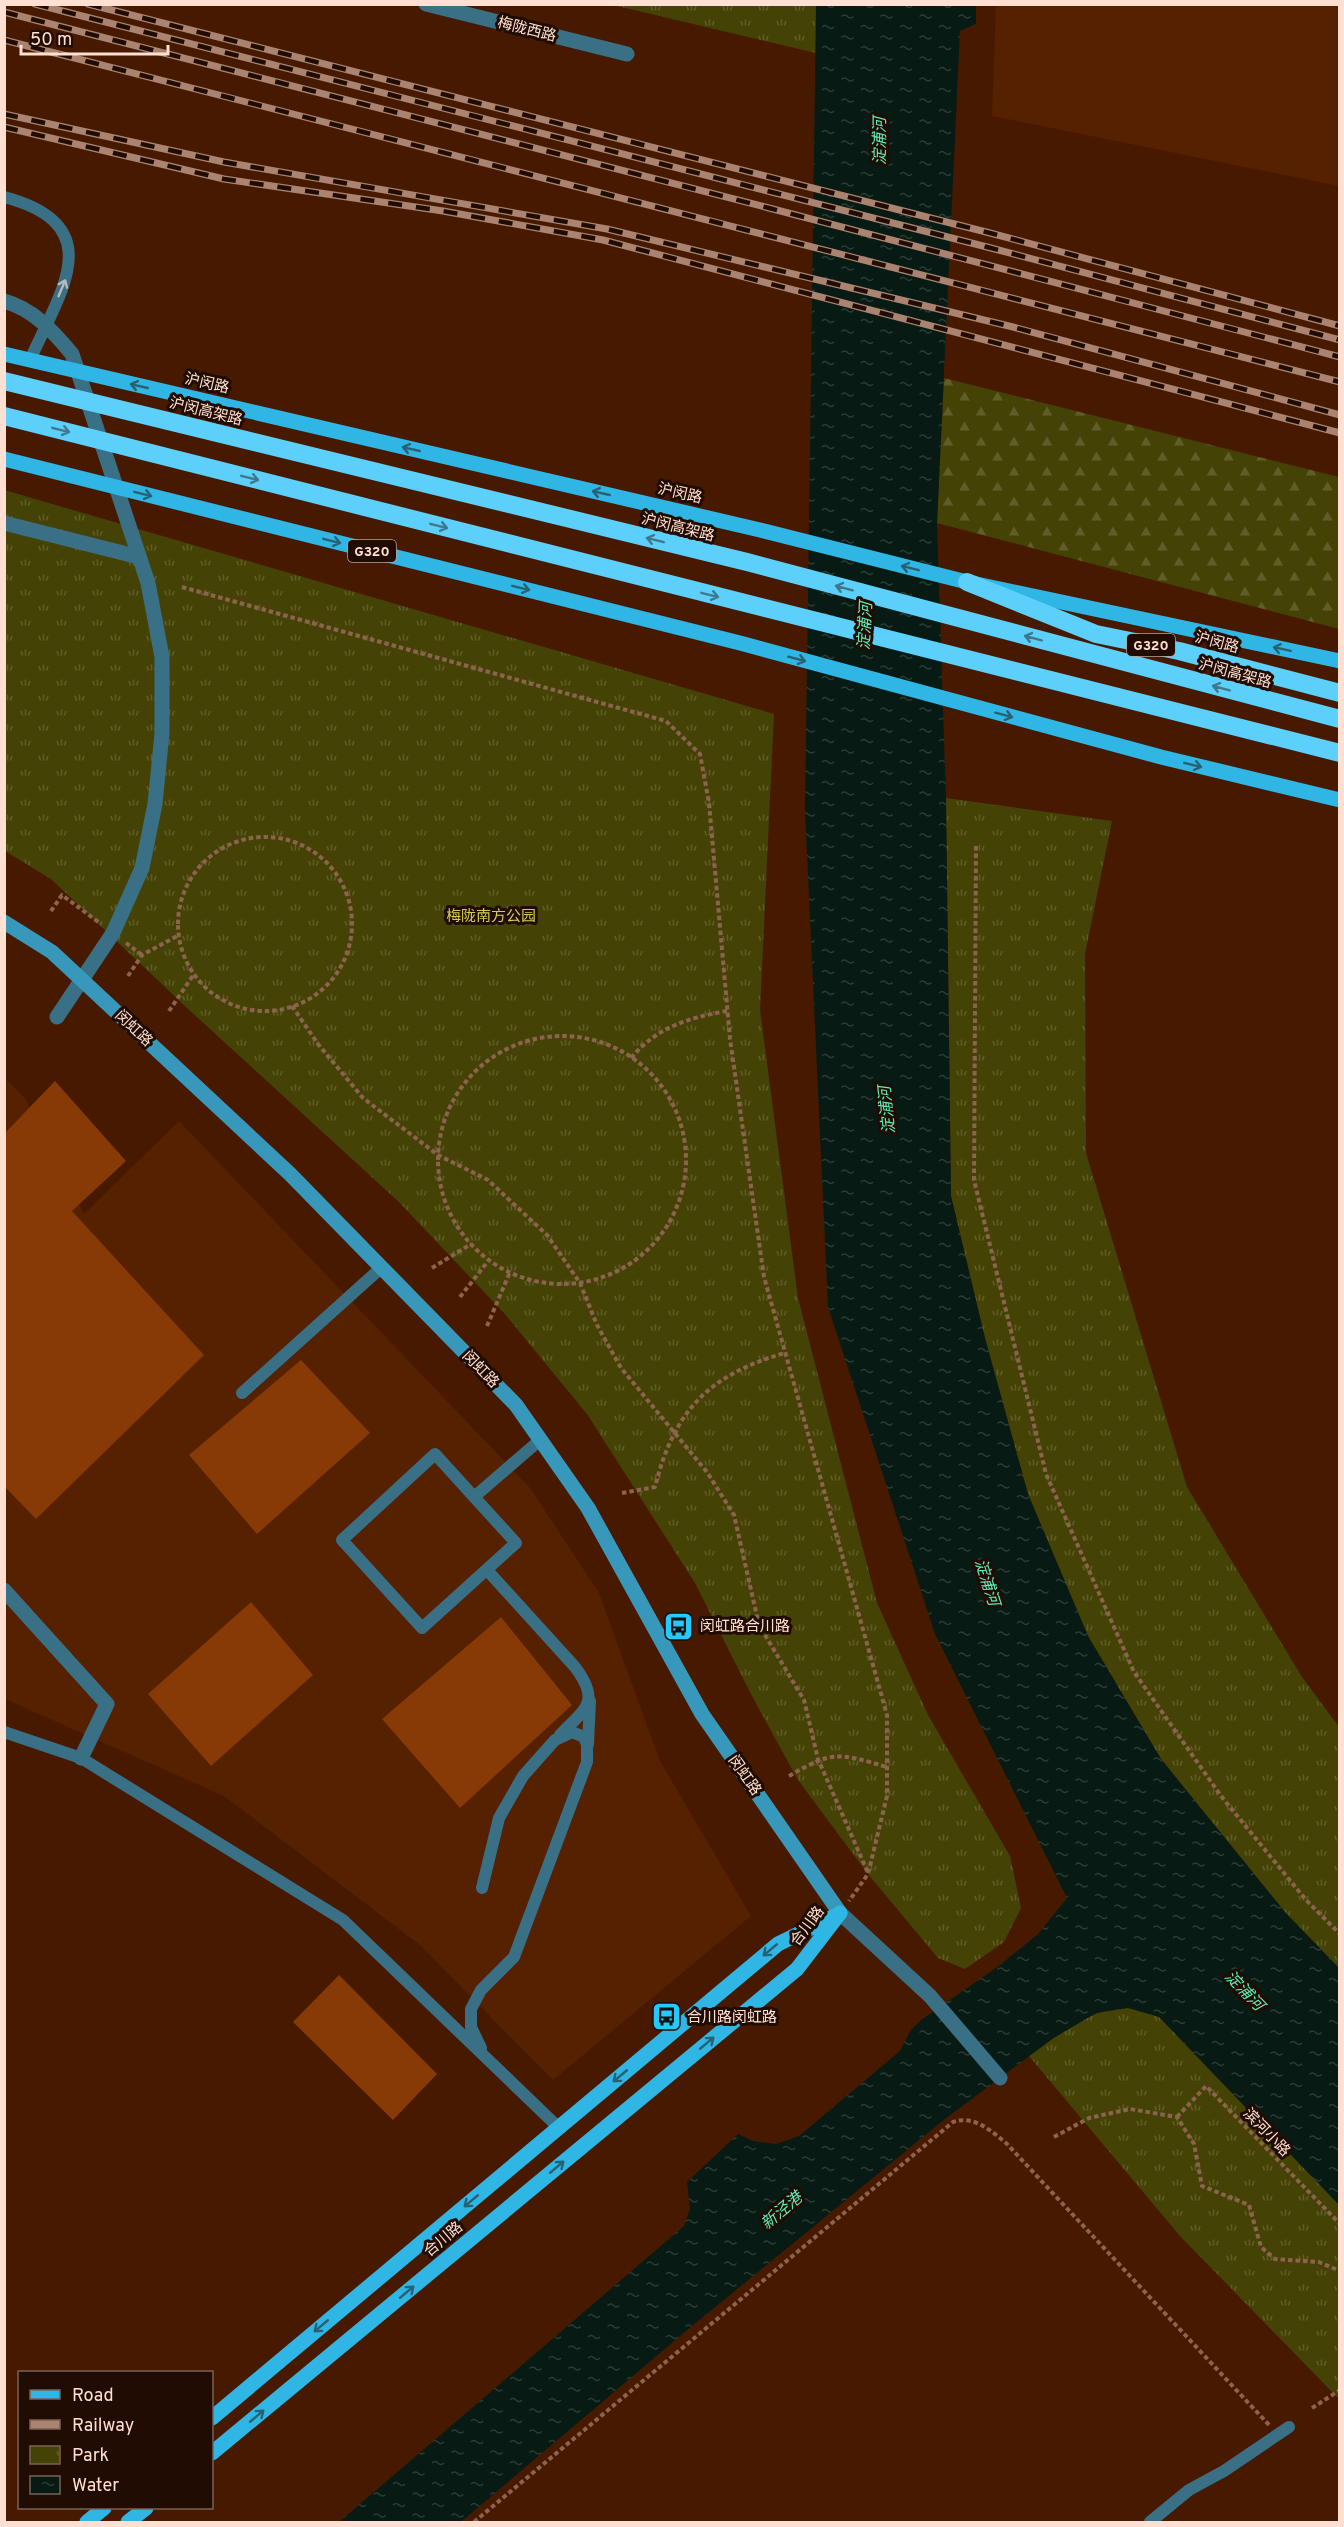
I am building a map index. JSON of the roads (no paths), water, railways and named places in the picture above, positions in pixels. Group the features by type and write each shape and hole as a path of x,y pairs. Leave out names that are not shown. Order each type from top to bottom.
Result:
{"highway":[{"name":"沪闵高架路","path":"4,381 747,562 1340,718"},
{"path":"4,416 1265,736 1340,753"},
{"name":"沪闵路","path":"967,582 1096,634 1179,651 1340,693"},
{"path":"1265,736 1340,759"}],"main road":[{"name":"沪闵路","path":"4,354 760,530 967,582"},
{"name":"G320","path":"4,459 740,643 948,700 1301,792 1340,800"},
{"path":"967,582 1340,661"},
{"path":"1301,792 1340,806"},
{"name":"闵虹路","path":"4,922 61,960 290,1174 516,1405 588,1508 702,1713 840,1913"},
{"name":"合川路","path":"213,2417 778,1944 840,1913"},
{"name":"合川路","path":"213,2452 796,1969 840,1913"},
{"path":"87,2523 103,2509"},
{"path":"128,2523 145,2509"}],"street":[{"name":"梅陇西路","path":"426,4 627,54"},
{"path":"4,301 21,306 54,333 72,354 140,557 162,657 162,733 155,804 142,867 114,933 57,1017"},
{"path":"4,523 140,557"},
{"path":"4,1590 107,1704 81,1758"},
{"path":"840,1913 930,1996 1000,2078"}],"lane":[{"path":"4,197 34,206 51,217 67,236 70,259 66,279 30,360"},
{"path":"242,1393 382,1267"},
{"path":"474,1497 540,1440"},
{"path":"435,1454 474,1497 516,1543 422,1628 342,1540 435,1454"},
{"path":"486,2058 471,2027 471,2009 481,1990 514,1957 587,1762 590,1697 587,1683 575,1667 487,1570"},
{"path":"482,1888 499,1818 523,1776 585,1709 590,1697"},
{"path":"4,1732 81,1758 343,1920 558,2127"},
{"path":"555,1740 572,1732 584,1737 587,1751"},
{"path":"1150,2523 1189,2490 1224,2471 1284,2431"}],"water":[{"path":"816,5 976,5 976,24 960,31 937,523 946,798 951,1196 985,1338 1028,1494 1088,1636 1161,1759 1285,1912 1339,1968 1339,2205 1159,2017 1128,2008 1096,2013 1052,2039 945,2119 686,2331 461,2522 339,2522 684,2226 690,2209 687,2182 738,2134 753,2141 776,2144 799,2136 900,2051 910,2031 921,2020 1000,1965 1038,1934 1067,1898 935,1634 828,1307 805,811"}],"railway":[{"path":"35,4 987,247 1340,340"},
{"path":"88,4 990,233 1340,326"},
{"path":"4,12 1340,357"},
{"path":"4,40 1340,382"},
{"path":"4,114 224,162 607,229 1013,327 1340,415"},
{"path":"4,127 224,179 443,211 603,240 1340,433"}],"place":[{"name":"闵虹路合川路","path":"679,1626"},
{"name":"合川路闵虹路","path":"666,2017"}],"water label":[{"name":"淀浦河","path":"879,141"},
{"name":"淀浦河","path":"864,626"},
{"name":"淀浦河","path":"886,1110"},
{"name":"淀浦河","path":"988,1582"},
{"name":"淀浦河","path":"1245,1990"},
{"name":"新泾港","path":"781,2210"}],"park label":[{"name":"梅陇南方公园","path":"491,916"}]}
